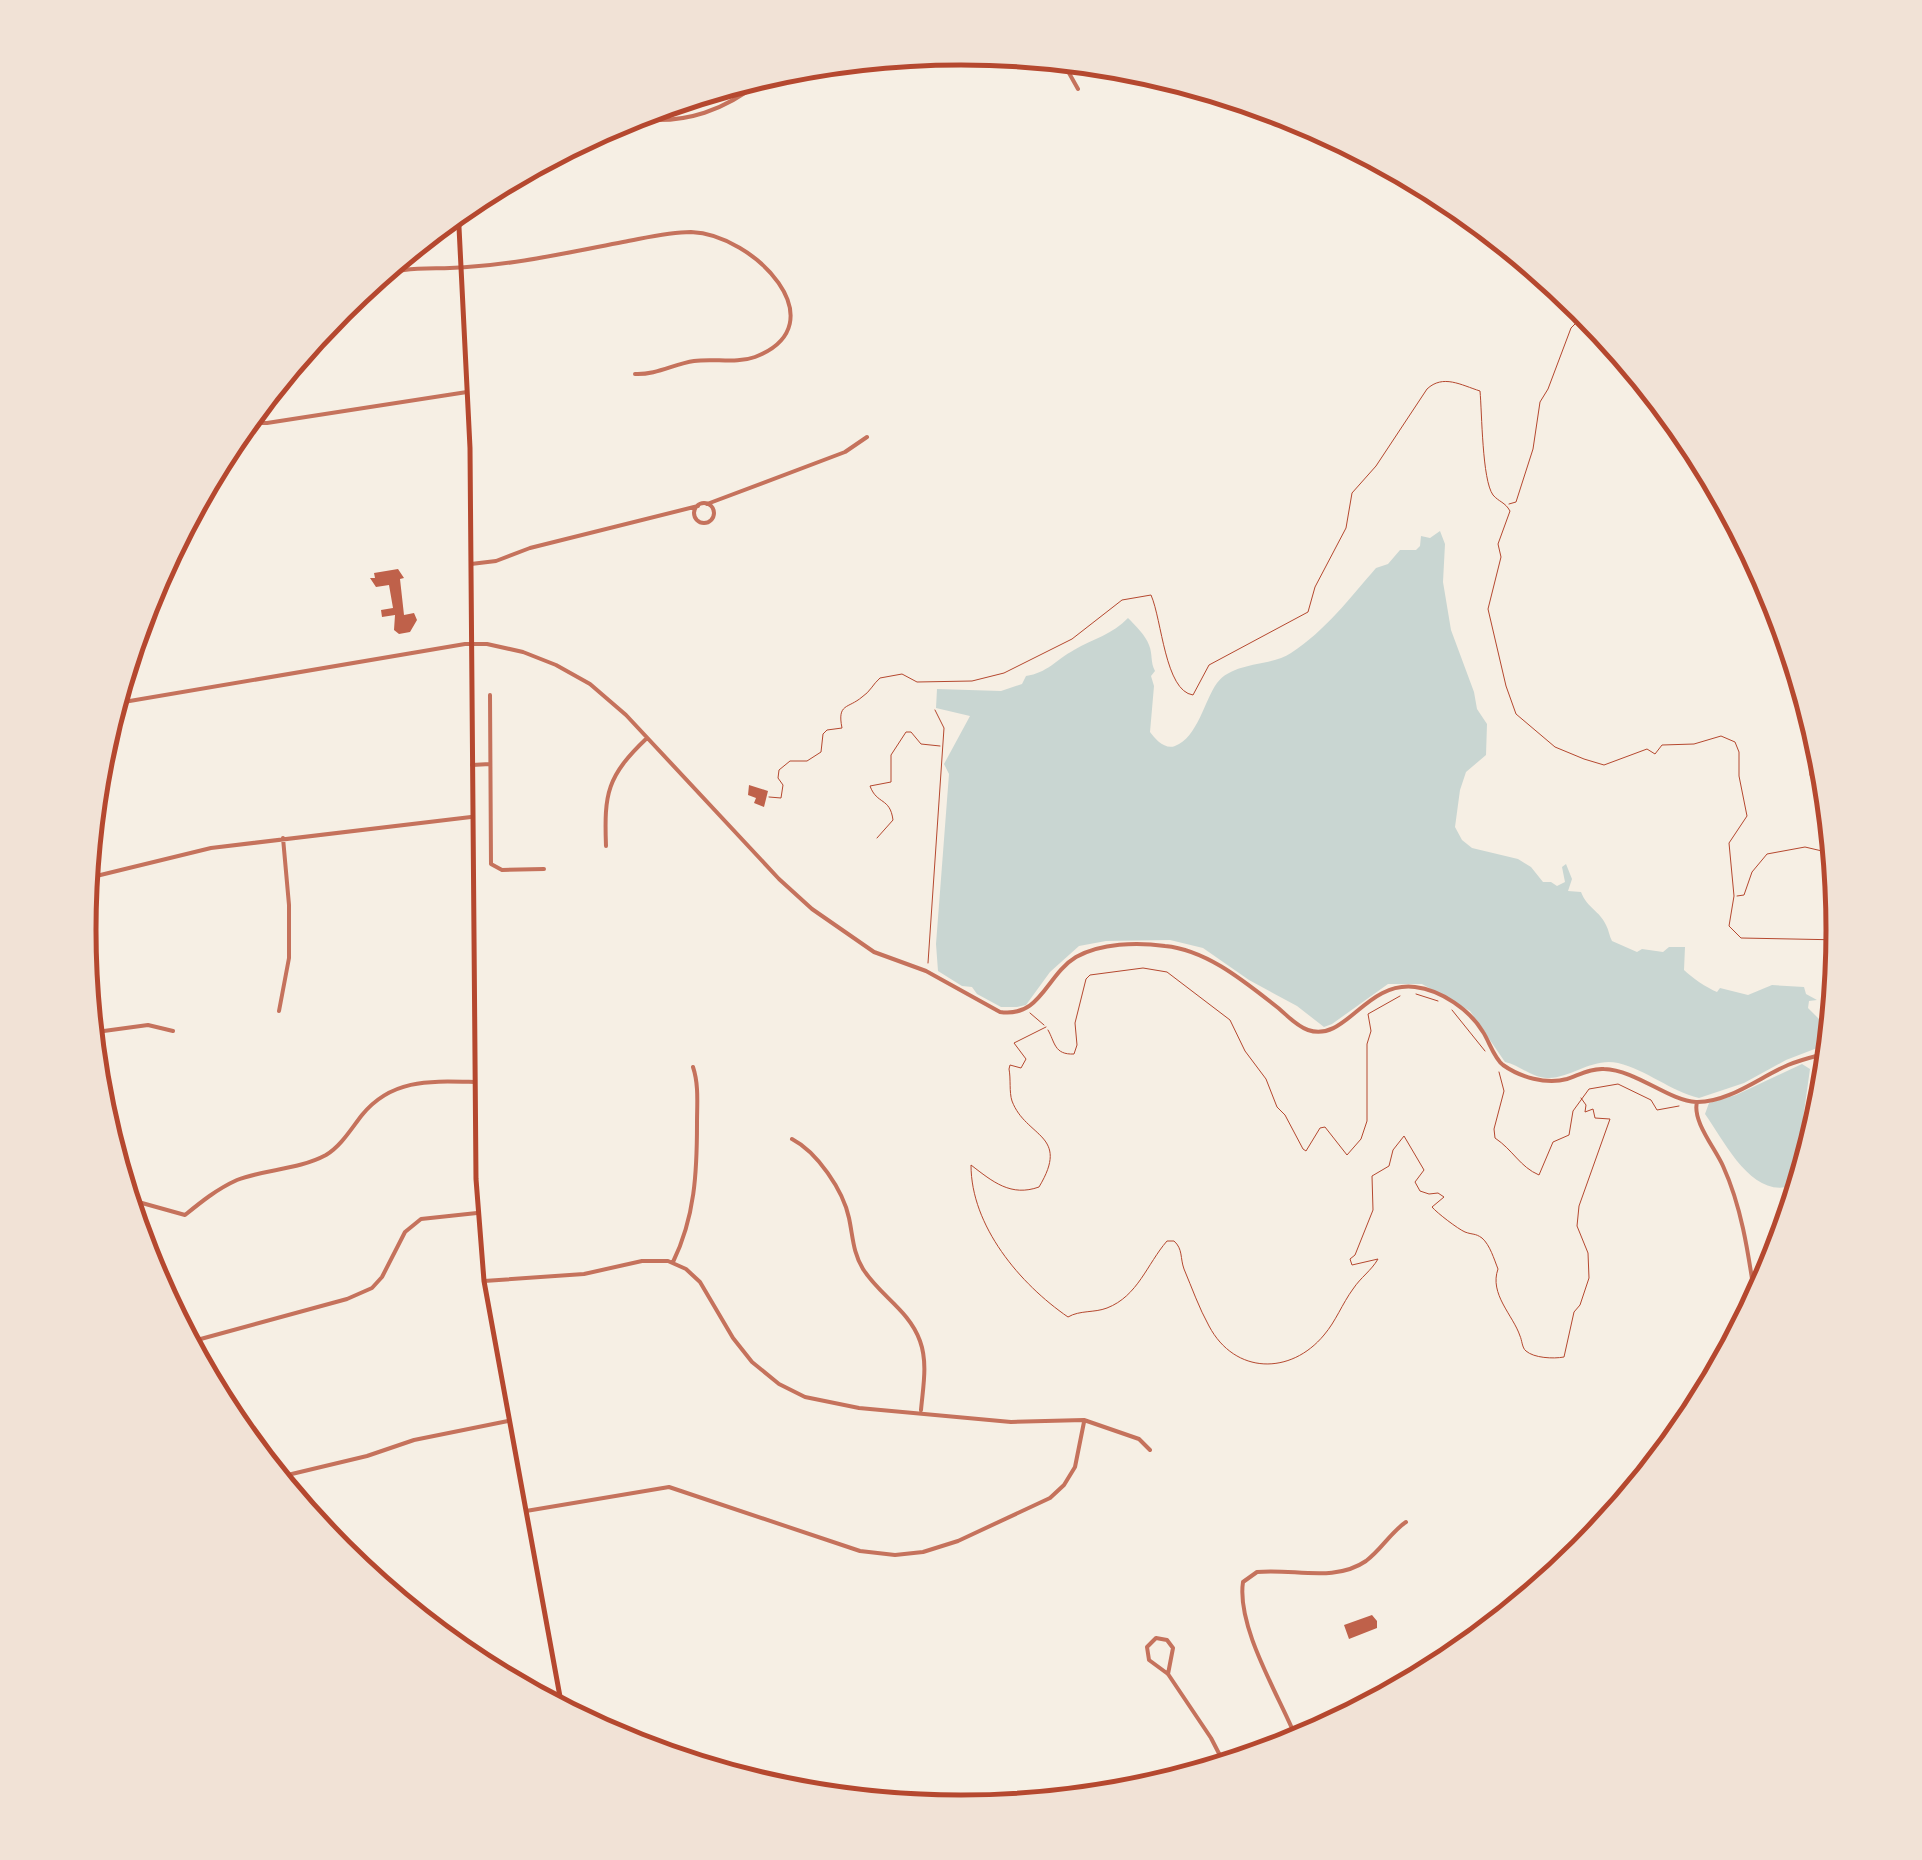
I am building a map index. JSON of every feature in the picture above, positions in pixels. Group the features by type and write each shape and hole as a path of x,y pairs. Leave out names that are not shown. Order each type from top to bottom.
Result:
{"main road":[{"path":"459,226 471,564 478,1213 484,1281 560,1696"}],"street":[{"path":"1068,72 1078,88"},
{"path":"662,119 709,113 744,92"},
{"path":"400,272 522,261 668,234 698,233 732,242 752,253 785,294 790,306 788,325 779,340 760,354 737,360 695,361 650,374 636,374"},
{"path":"261,423 467,392"},
{"path":"471,564 496,561 536,546 707,504 846,452 866,437"},
{"path":"698,506 696,518 708,522 714,512 707,504"},
{"path":"126,702 471,644 507,648 570,672 604,695 812,910 874,952 926,971 995,1010 1026,1010 1077,956 1113,946 1164,945 1214,963 1306,1030 1322,1032 1336,1028 1372,996 1388,990 1422,988 1465,1011 1482,1030 1502,1064 1527,1077 1561,1080 1604,1068 1694,1101 1736,1091 1794,1062 1817,1056"},
{"path":"490,696 491,864 498,869 544,869"},
{"path":"606,846 609,786 618,767 647,738"},
{"path":"472,765 490,764"},
{"path":"98,876 211,848 471,817"},
{"path":"279,1011 289,958 290,905 283,838"},
{"path":"102,1031 148,1026 173,1031"},
{"path":"674,1262 690,1220 696,1189 698,1110 693,1067"},
{"path":"140,1203 185,1215 239,1179 286,1170 324,1156 369,1107 393,1089 416,1082 476,1082"},
{"path":"1694,1101 1696,1114 1736,1198 1751,1280"},
{"path":"792,1139 809,1152 841,1198 854,1253 865,1272 917,1334 924,1364 921,1412"},
{"path":"199,1339 348,1299 372,1288 382,1277 405,1232 421,1219 478,1213"},
{"path":"484,1281 593,1273 649,1260 674,1262 700,1282 741,1349 779,1384 820,1401 1016,1422 1084,1420 1142,1441 1150,1450"},
{"path":"526,1511 670,1487 854,1549 887,1554 922,1552 978,1532 1053,1496 1066,1483 1077,1462 1084,1420"},
{"path":"291,1476 414,1440 510,1421"},
{"path":"1292,1729 1260,1658 1244,1608 1243,1582 1256,1572 1329,1573 1353,1568 1370,1558 1406,1522"},
{"path":"1168,1674 1173,1648 1167,1640 1156,1638 1147,1646 1147,1655 1168,1674 1220,1755"}],"path":[{"path":"769,798 780,798 783,785 778,774 782,767 792,760 807,761 822,752 823,734 842,728 840,716 845,706 868,694 878,679 902,674 913,681 976,681 1009,672 1072,639 1122,600 1149,594 1155,603 1174,682 1185,694 1193,695 1211,664 1308,612 1315,587 1346,528 1352,493 1376,466 1428,389 1442,380 1480,391 1492,494 1507,504 1516,502 1533,450 1540,402 1577,322"},
{"path":"1507,504 1508,519 1498,544 1501,558 1497,582 1488,609 1516,714 1554,748 1604,764 1647,750 1655,754 1662,745 1694,744 1713,736 1735,742 1740,752 1739,776 1746,816 1729,843 1734,896 1729,926 1736,937 1826,940"},
{"path":"926,971 944,724 935,710"},
{"path":"877,838 893,820 892,810 876,797 870,786 890,782 891,755 906,732 911,732 921,744 943,746"},
{"path":"1734,896 1744,894 1752,872 1766,854 1805,847 1822,851"},
{"path":"1026,1010 1046,1026 1054,1047 1063,1054 1074,1054 1075,1023 1090,975 1143,968 1167,972 1230,1020 1244,1052 1266,1079 1277,1107 1303,1150 1325,1126 1347,1156 1361,1139 1368,1121 1367,1044 1372,1010 1409,993 1438,1001 1451,1008 1488,1054"},
{"path":"1046,1026 1014,1043 1026,1059 1022,1068 1010,1065 1009,1069 1012,1100 1041,1133 1051,1154 1050,1164 1039,1187 1021,1192 995,1182 971,1165 982,1220 1021,1276 1068,1317 1105,1309 1128,1295 1162,1248 1174,1240 1181,1248 1184,1268 1214,1334 1229,1351 1259,1366 1284,1364 1302,1355 1323,1336 1352,1290 1372,1270 1378,1259 1360,1265 1352,1265 1350,1259 1371,1217 1372,1176 1389,1166 1393,1150 1404,1136 1424,1170 1415,1182 1420,1191 1438,1192 1444,1197 1432,1207 1435,1212 1487,1244 1498,1269 1495,1277 1499,1300 1518,1330 1523,1347 1528,1353 1545,1358 1564,1358 1574,1312 1589,1278 1588,1253 1577,1226 1578,1206 1610,1119 1596,1118 1594,1109 1586,1112 1581,1098"},
{"path":"1498,1066 1504,1091 1494,1129 1496,1138 1539,1175 1553,1142 1569,1136 1573,1111 1589,1090 1618,1084 1651,1100 1657,1110 1694,1101"}],"shaded area":[{"path":"1440,531 1445,544 1443,582 1451,630 1477,709 1487,724 1486,755 1466,772 1460,790 1455,827 1462,840 1472,848 1518,859 1543,882 1557,886 1565,882 1562,867 1566,864 1572,879 1568,891 1581,892 1603,920 1612,941 1637,952 1685,947 1684,970 1717,992 1720,988 1748,995 1772,985 1804,987 1806,994 1817,1000 1809,1001 1808,1008 1819,1019 1818,1048 1744,1083 1699,1098 1618,1063 1600,1063 1549,1078 1532,1074 1505,1062 1470,1011 1422,984 1388,984 1324,1027 1203,948 1170,940 1106,941 1079,946 1050,972 1026,1005 1017,1007 1001,1007 938,971 936,944 949,774 944,764 970,716 936,708 937,689 1001,691 1022,684 1026,676 1046,669 1128,618 1148,642 1155,671 1151,676 1154,686 1150,732 1164,745 1175,746 1189,735 1224,676 1291,653 1326,624 1376,568 1388,564 1400,550 1416,550 1421,536 1430,538"},
{"path":"1802,1064 1810,1069 1804,1122 1787,1187 1771,1187 1745,1170 1705,1114 1709,1103 1736,1095"}],"building":[{"path":"398,569 404,578 400,579 404,615 414,613 417,620 410,632 399,634 394,630 395,615 382,617 381,610 393,608 389,585 376,587 370,578 375,578 374,573"},
{"path":"749,785 768,791 764,807 748,795"},
{"path":"1372,1615 1377,1628 1349,1639 1344,1625"}]}
